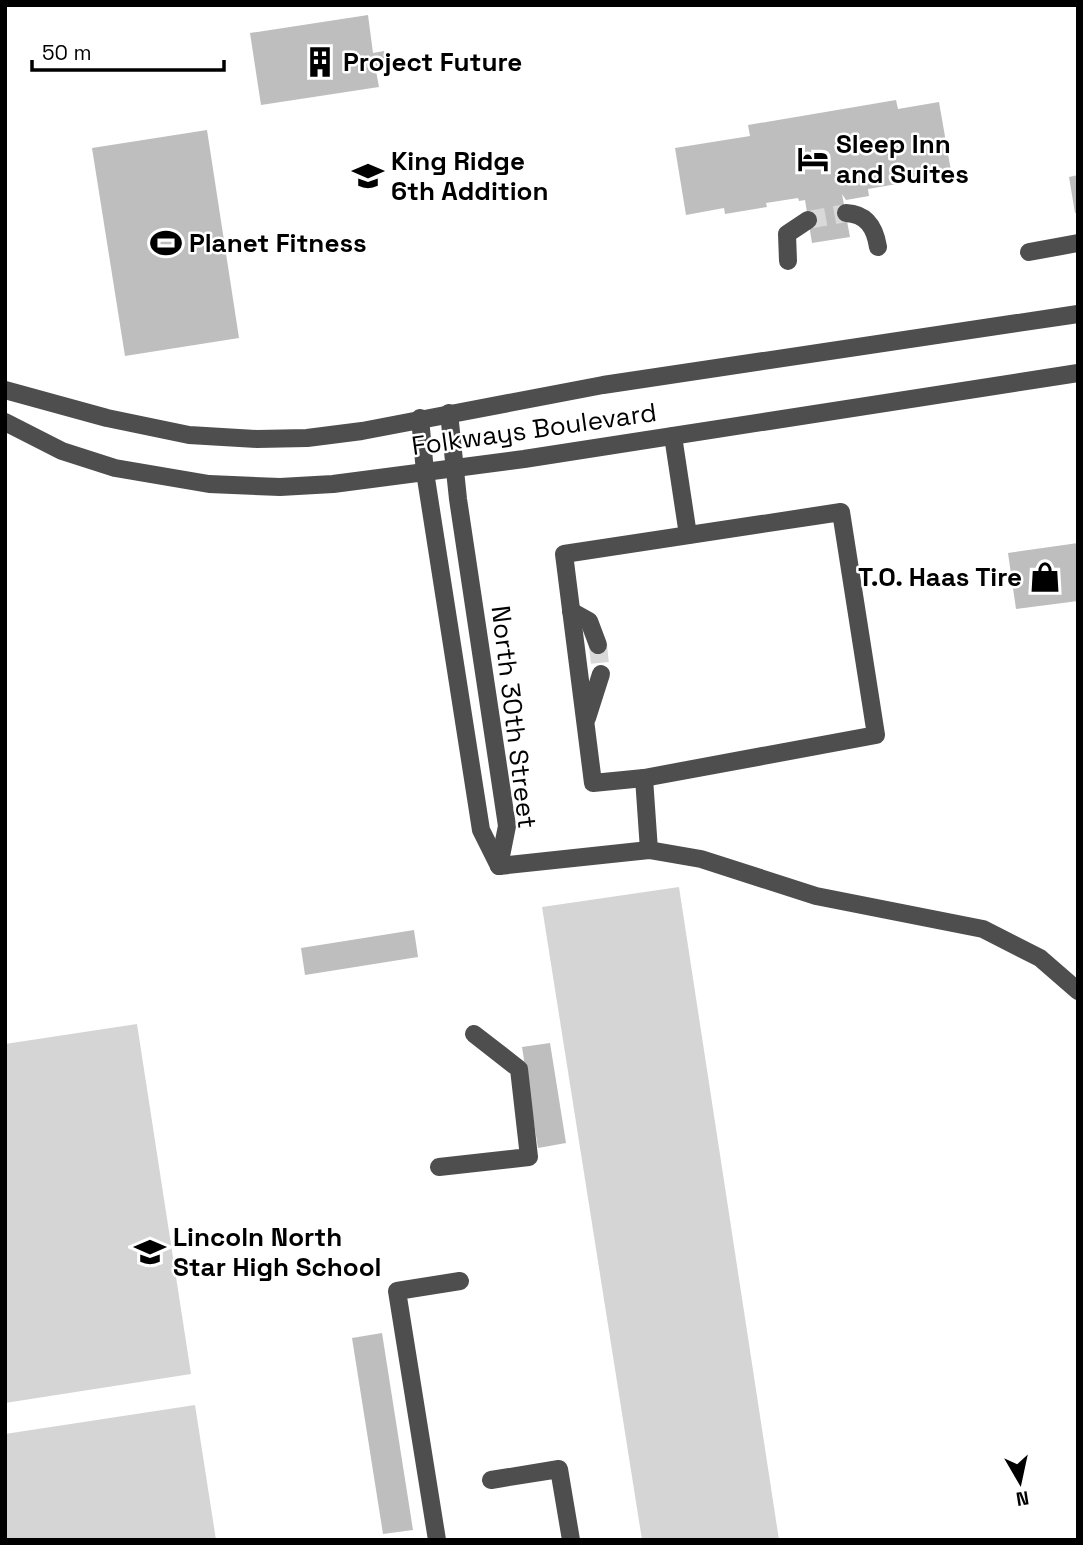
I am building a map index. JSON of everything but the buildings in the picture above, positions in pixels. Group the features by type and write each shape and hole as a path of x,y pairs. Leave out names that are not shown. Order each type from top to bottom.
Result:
{"street":[{"path":"846,213 858,215 872,225 878,247"},
{"path":"788,261 787,234 808,220"},
{"path":"1029,252 1078,243"},
{"name":"Folkways Boulevard","path":"5,390 152,429 229,438 307,438 362,431 420,418 656,376 1078,314"},
{"name":"Folkways Boulevard","path":"5,422 46,444 82,458 141,473 209,484 280,488 455,468 1078,373"},
{"name":"North 30th Street","path":"449,413 507,826 499,866"},
{"name":"North 30th Street","path":"420,418 425,472 481,830 499,866"},
{"path":"673,436 688,535"},
{"path":"841,512 876,735 644,778 593,783 571,611 564,554 841,512"},
{"path":"571,611 589,621 598,645"},
{"path":"585,724 601,674"},
{"path":"644,778 649,850"},
{"path":"499,866 649,850 701,859 816,897 983,929 1040,958 1078,991"},
{"path":"439,1167 529,1157 519,1069 474,1034"},
{"path":"437,1540 397,1292 460,1280"},
{"path":"491,1480 559,1469 571,1540"}],"shaded area":[{"path":"679,887 779,1540 642,1540 542,907"},
{"path":"137,1024 191,1374 5,1403 5,1044"},
{"path":"195,1405 216,1540 5,1540 5,1434"}],"tunnel":[{"path":"808,220 846,213"},
{"path":"598,645 601,674"}],"place":[{"name":"Project Future","path":"320,62"},
{"name":"Sleep Inn and Suites","path":"813,159"},
{"name":"King Ridge 6th Addition","path":"368,176"},
{"name":"Planet Fitness","path":"166,243"},
{"name":"T.O. Haas Tire","path":"1045,577"},
{"name":"Lincoln North Star High School","path":"150,1252"}]}
